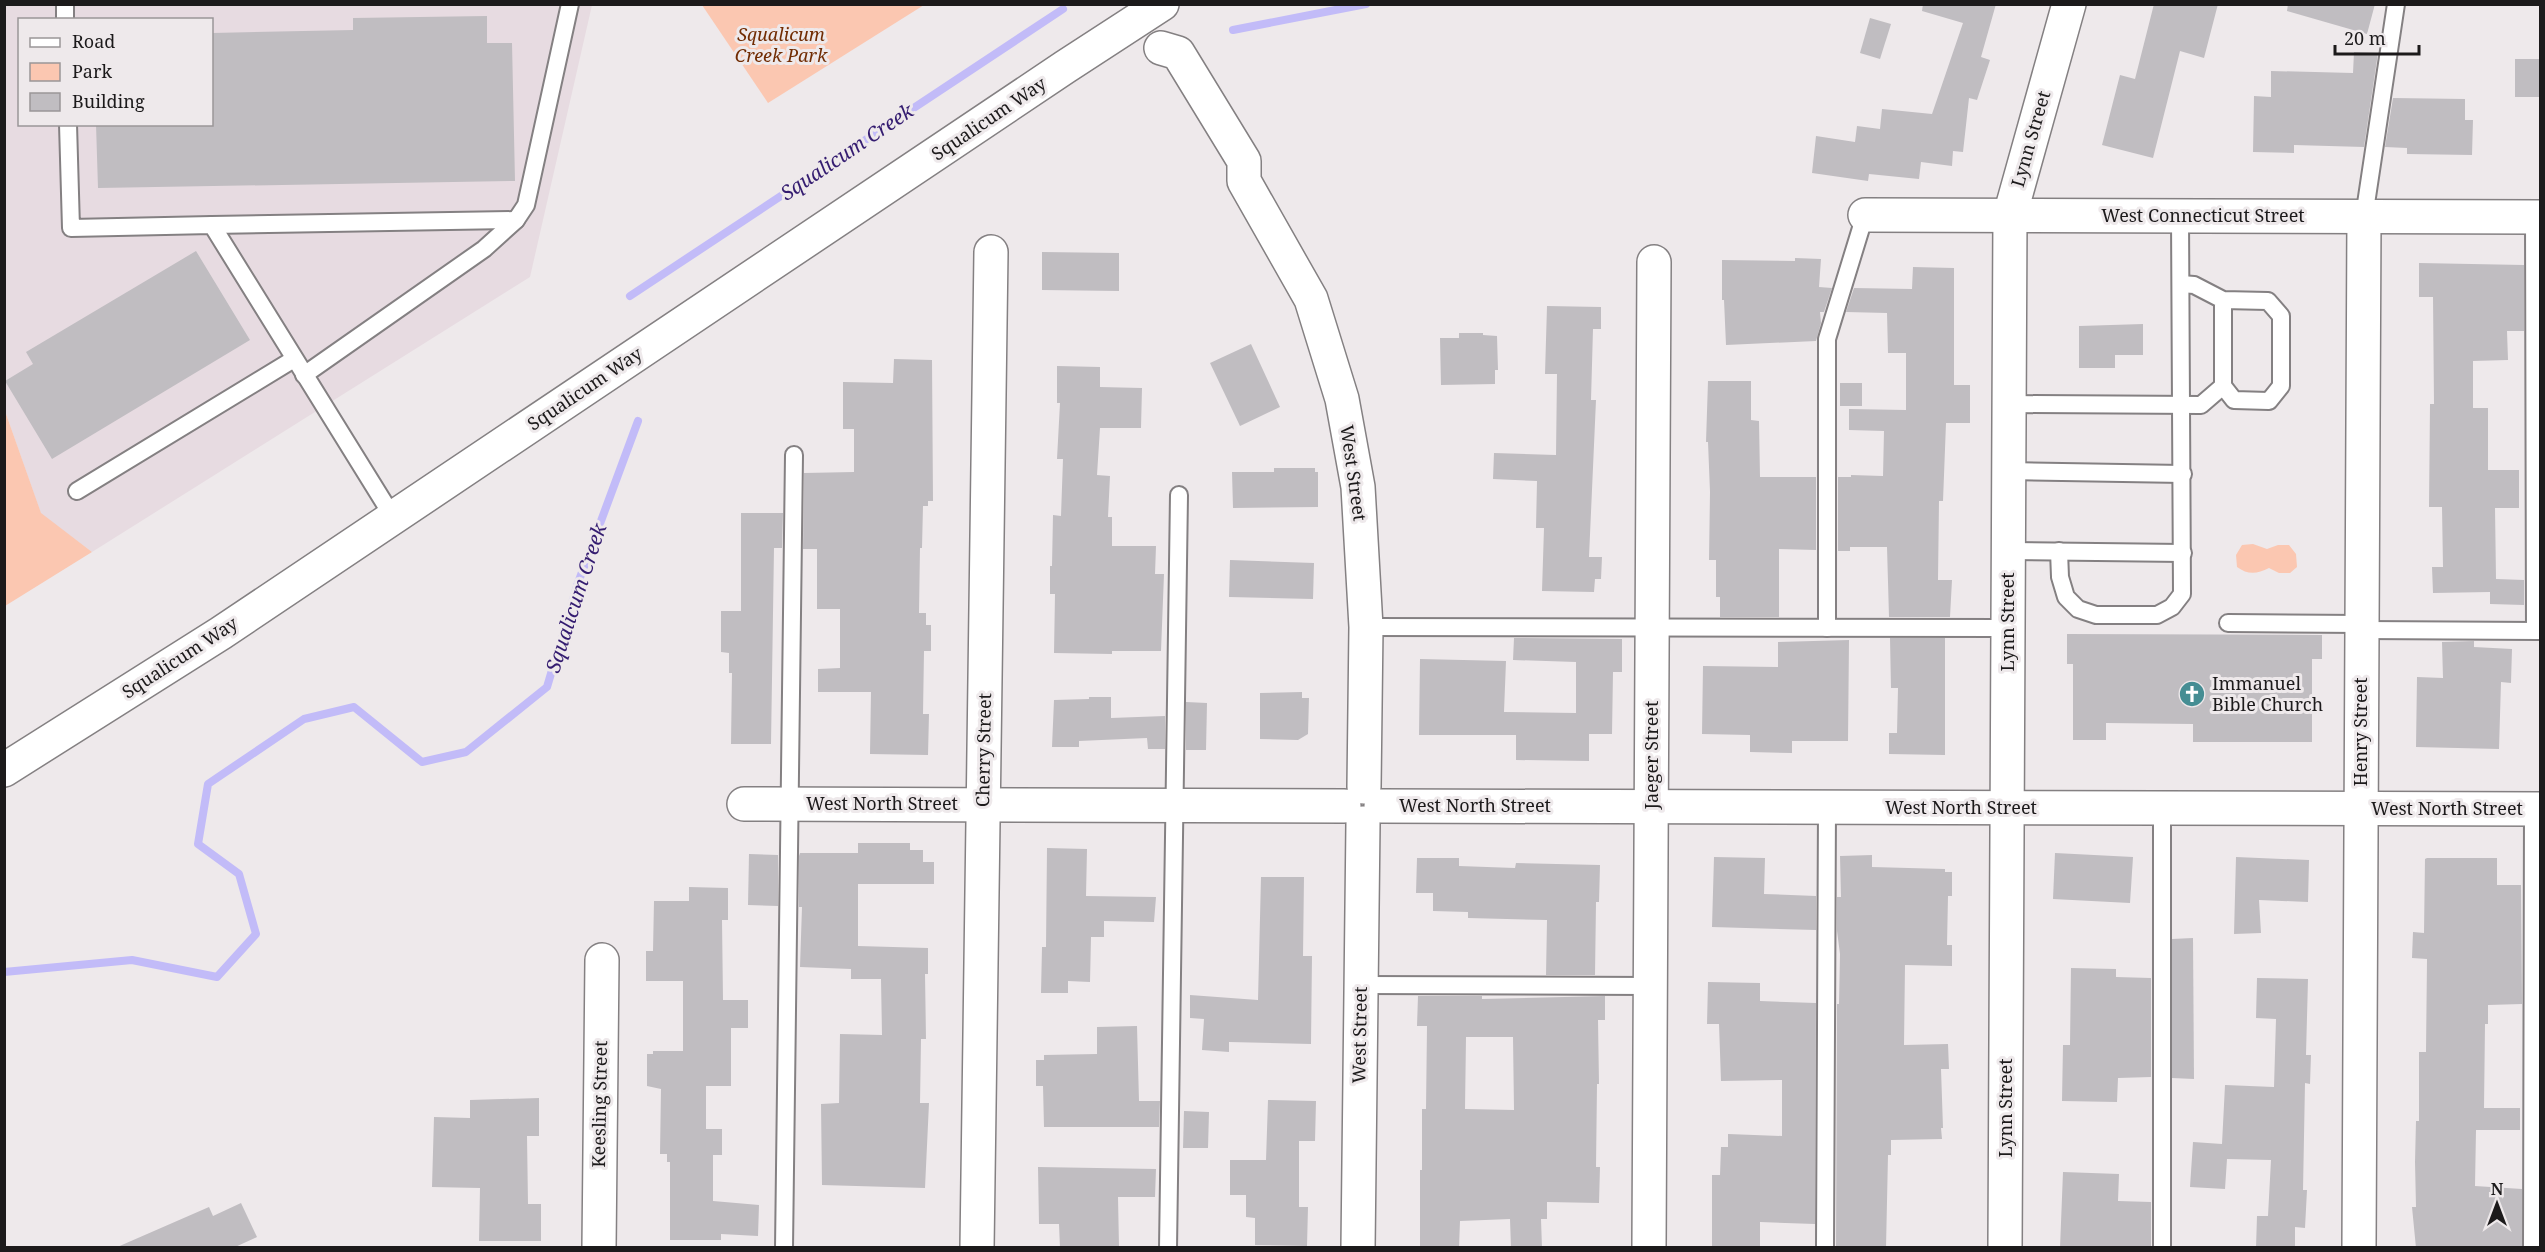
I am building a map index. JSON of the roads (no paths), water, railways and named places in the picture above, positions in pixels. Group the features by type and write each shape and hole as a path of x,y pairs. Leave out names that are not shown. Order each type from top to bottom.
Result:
{"street":[{"name":"Lynn Street","path":"2005,1248 2010,215 2069,4"},
{"name":"West Street","path":"1146,9 1161,48 1159,65 1225,173 1244,181 1311,299 1342,399 1358,487 1366,627 1358,1248"},
{"name":"Squalicum Way","path":"4,770 221,633 1146,9"},
{"name":"West Connecticut Street","path":"1865,215 2537,217"},
{"name":"Henry Street","path":"2359,1248 2364,217"},
{"name":"Cherry Street","path":"976,1248 991,252"},
{"name":"Jaeger Street","path":"1649,1248 1654,262"},
{"name":"West North Street","path":"744,804 2537,809"},
{"name":"Keesling Street","path":"598,1248 602,960"}],"lane":[{"path":"304,375 484,249 516,220 526,206 570,4"},
{"path":"2364,217 2396,4"},
{"path":"68,126 71,228 516,220"},
{"path":"1827,628 1827,339 1865,215"},
{"path":"2059,551 2060,577 2066,597 2078,609 2096,615 2157,615 2172,607 2182,594 2180,216"},
{"path":"2228,623 2538,631 2537,217"},
{"path":"212,225 393,517"},
{"path":"2181,284 2194,285 2223,300 2268,301 2281,316 2281,386 2269,401 2234,400 2223,386 2223,300"},
{"path":"77,490 294,358"},
{"path":"2009,404 2201,405 2223,386"},
{"path":"784,1248 794,455"},
{"path":"2009,471 2183,474"},
{"path":"1168,1248 1179,495"},
{"path":"2008,551 2183,554"},
{"path":"1366,627 2008,628"},
{"path":"1825,1248 1827,807"},
{"path":"2162,808 2162,1248"},
{"path":"2532,1248 2537,809"},
{"path":"1361,985 1651,986"}],"waterway":[{"name":"Squalicum Creek","path":"1233,30 1366,4"},
{"name":"Squalicum Creek","path":"630,296 1063,9"},
{"name":"Squalicum Creek","path":"4,972 132,960 217,977 256,934 239,874 198,844 208,784 304,719 354,707 422,762 466,752 547,687 578,583 638,421"}],"place":[{"name":"Immanuel Bible Church","path":"2192,694"}],"park label":[{"name":"Squalicum Creek Park","path":"781,45"}]}
